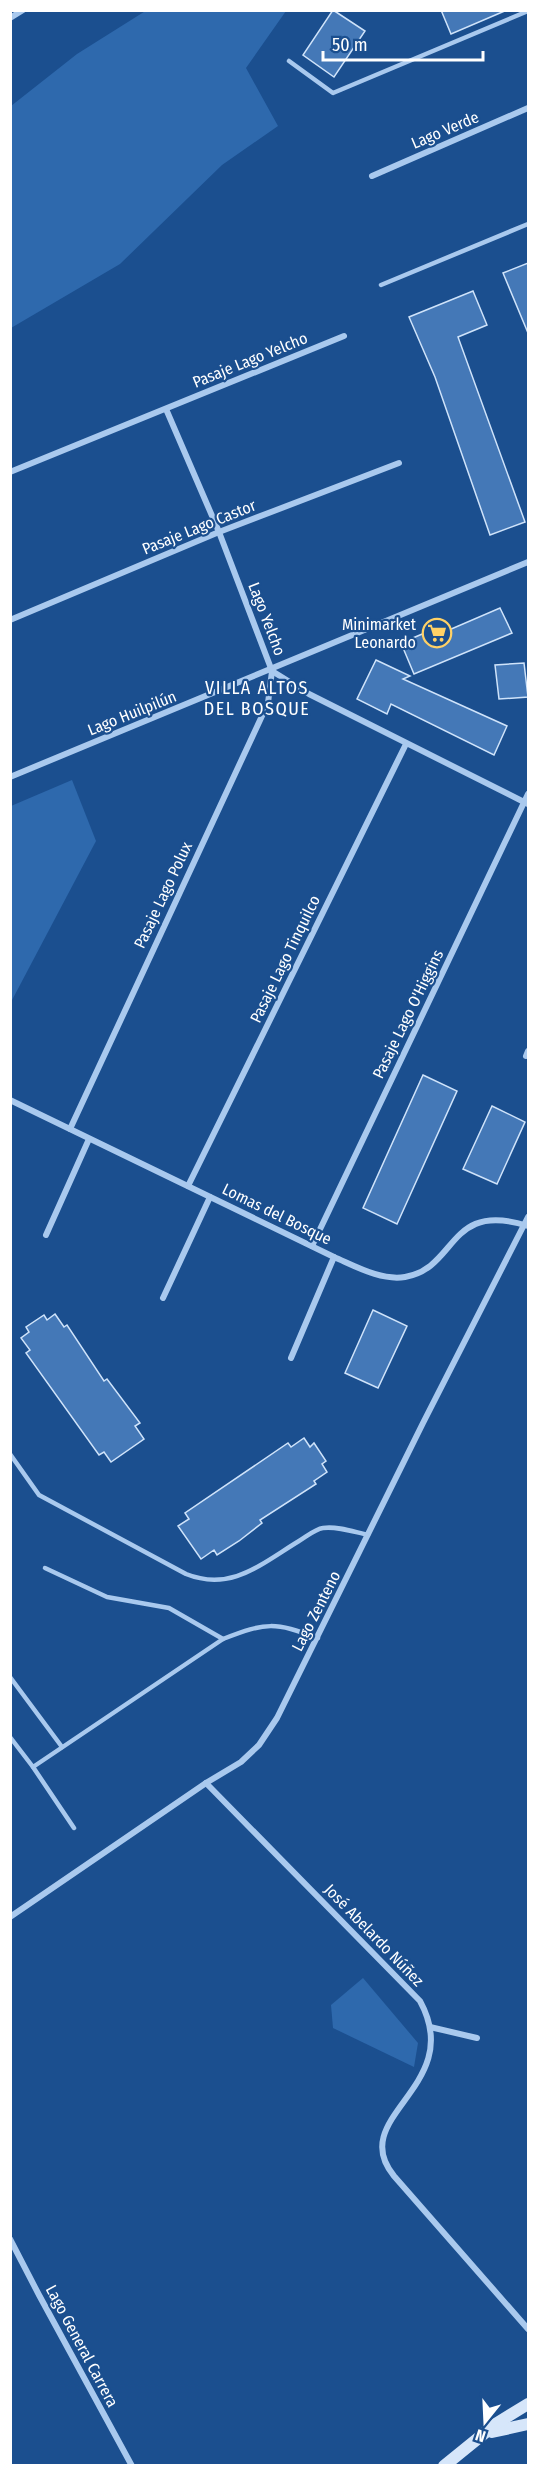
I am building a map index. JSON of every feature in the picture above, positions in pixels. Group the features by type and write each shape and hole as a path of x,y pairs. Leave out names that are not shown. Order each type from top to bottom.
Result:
{"main road":[{"path":"444,2466 497,2423 528,2404"},
{"path":"482,2436 499,2429 528,2424"}],"street":[{"path":"10,18 23,10"},
{"name":"Lago Verde","path":"372,176 528,108"},
{"name":"Pasaje Lago Yelcho","path":"166,409 344,336"},
{"path":"10,472 166,409"},
{"name":"Lago Yelcho","path":"166,409 219,532 272,670 309,694 527,803"},
{"name":"Pasaje Lago Castor","path":"10,620 219,532 399,463"},
{"name":"Lago Huilpilún","path":"10,777 528,564"},
{"name":"Pasaje Lago Polux","path":"70,1129 268,703 272,670"},
{"name":"Pasaje Lago Tinquilco","path":"188,1186 406,744"},
{"name":"Pasaje Lago O'Higgins","path":"312,1246 527,803 528,795"},
{"name":"Lomas del Bosque","path":"10,1100 363,1270 403,1277 420,1273 431,1267 450,1243 466,1229 482,1222 502,1221 527,1226"},
{"path":"46,1235 89,1139"},
{"path":"163,1298 210,1197"},
{"name":"Lago Zenteno","path":"10,1917 206,1783 241,1762 260,1745 277,1718 318,1638 368,1535 527,1226 528,1217"},
{"path":"291,1358 334,1257"},
{"name":"José Abelardo Núñez","path":"206,1783 411,1990 423,2007 430,2027 431,2050 428,2062 424,2073 386,2127 381,2143 384,2160 394,2176 528,2329"},
{"path":"430,2027 477,2038"},
{"name":"Lago General Carrera","path":"10,2239 132,2466"}],"lane":[{"path":"289,61 333,93 528,11"},
{"path":"381,285 528,224"},
{"path":"10,1454 39,1494 201,1581 218,1581 241,1576 321,1528 368,1535"},
{"path":"45,1568 107,1597 169,1608 223,1639"},
{"path":"33,1767 223,1639 258,1626 276,1624 318,1638"},
{"path":"10,1677 62,1748"},
{"path":"10,1737 74,1828"}],"shaded area":[{"path":"147,10 286,11 246,68 278,126 222,165 120,264 11,328 11,106 77,54"},
{"path":"72,780 96,841 11,1002 11,806"},
{"path":"363,1978 418,2043 414,2067 333,2028 331,2005"}],"building":[{"path":"333,10 365,31 334,77 303,55"},
{"path":"441,10 507,10 451,34"},
{"path":"528,263 528,333 503,273"},
{"path":"473,291 487,325 458,337 525,522 490,535 435,377 409,317"},
{"path":"500,608 512,633 414,674 401,643 446,624 449,630"},
{"path":"376,660 410,676 403,679 507,726 494,755 391,704 387,714 357,699"},
{"path":"524,663 528,697 499,699 495,665"},
{"path":"423,1075 457,1091 397,1224 363,1208"},
{"path":"492,1106 525,1122 497,1184 463,1169"},
{"path":"373,1310 407,1326 378,1388 345,1373"},
{"path":"55,1314 64,1327 67,1325 104,1381 107,1379 140,1423 135,1426 144,1439 111,1462 104,1452 99,1455 26,1353 30,1350 21,1338 29,1332 26,1327 44,1315 47,1320"},
{"path":"304,1438 310,1447 314,1443 326,1461 322,1464 327,1472 314,1481 316,1484 260,1520 262,1523 239,1541 217,1555 214,1550 201,1559 178,1526 189,1519 185,1513 288,1443 291,1447"}],"place":[{"name":"Minimarket Leonardo","path":"437,633"}],"district":[{"name":"VILLA ALTOS DEL BOSQUE","path":"257,698"}]}
